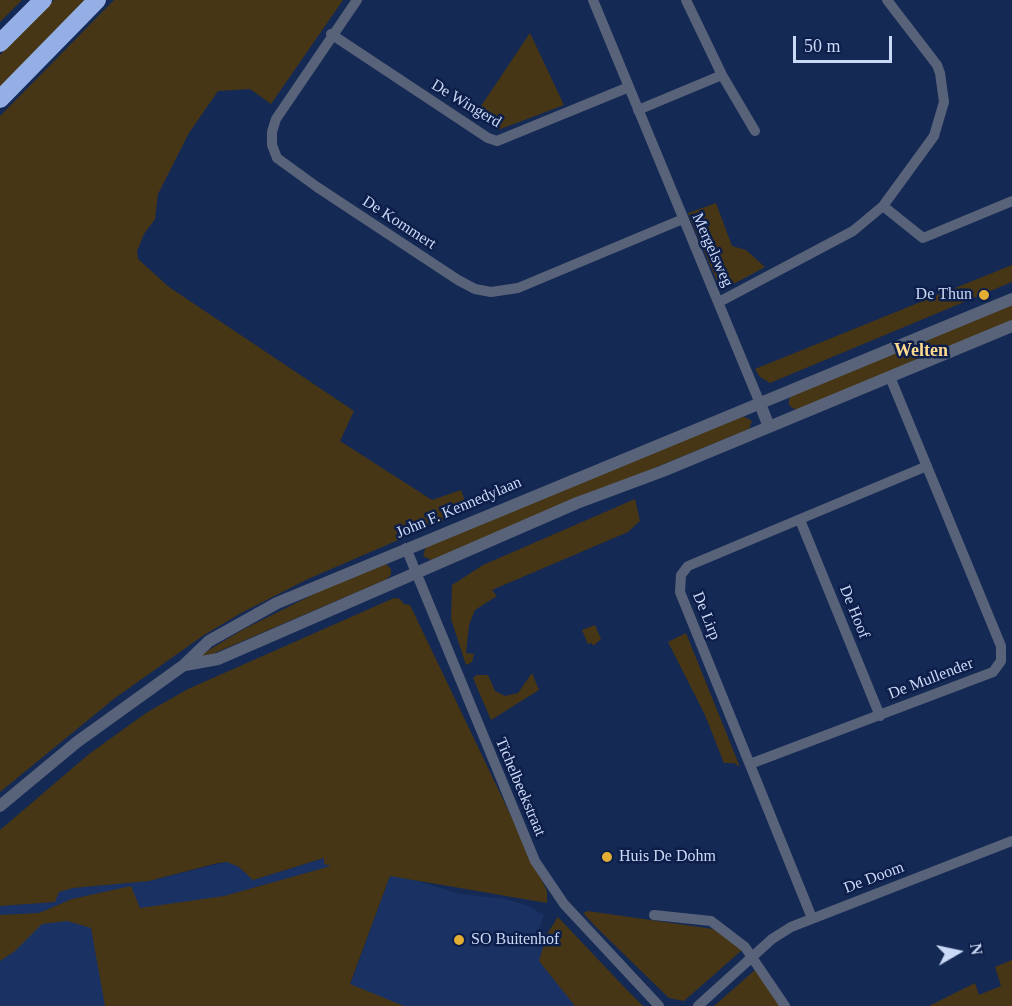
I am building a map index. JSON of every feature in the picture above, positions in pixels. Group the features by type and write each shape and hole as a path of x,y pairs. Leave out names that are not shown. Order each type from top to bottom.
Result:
{"highway":[{"path":"0,43 43,0"},
{"path":"0,99 97,0"}],"street":[{"name":"De Kommert","path":"357,0 331,34 273,125 271,138 278,158 317,187 475,289 491,292 518,288 683,219"},
{"name":"Mergelsweg","path":"593,0 759,401"},
{"path":"686,0 722,75 754,131"},
{"path":"719,302 853,231 883,206 934,136 944,102 943,83 937,64 887,0"},
{"name":"De Wingerd","path":"331,34 488,138 497,141 629,87"},
{"path":"638,110 722,75"},
{"path":"883,206 923,238 1012,201"},
{"name":"John F. Kennedylaan","path":"0,806 77,742 184,666 209,641 277,603 759,401 1012,299"},
{"name":"John F. Kennedylaan","path":"184,666 218,659 577,503 769,427 1012,326"},
{"name":"De Mullender","path":"750,764 993,672 1001,661 1001,646 890,377"},
{"path":"759,401 769,427"},
{"name":"De Lirp","path":"812,918 680,592 679,581 688,566 927,466"},
{"name":"De Hoof","path":"800,520 880,716"},
{"name":"Tichelbeekstraat","path":"406,548 535,861 579,921 659,1006"},
{"name":"De Doom","path":"698,1006 791,927 1012,842"},
{"path":"654,915 711,921 745,947 754,957 785,1006"}],"shaded area":[{"path":"0,0 22,0 0,22"},
{"path":"54,0 87,0 0,89 0,55"},
{"path":"114,0 343,0 271,104 250,89 218,91 189,133 158,194 155,219 144,234 137,251 138,259 169,287 354,411 340,441 432,500 461,490 466,504 463,512 308,579 204,635 115,698 0,792 0,116"},
{"path":"530,33 564,105 498,130 475,115"},
{"path":"716,203 732,246 746,250 765,267 728,287 719,286 688,213"},
{"path":"1012,265 1012,282 770,383 760,377 755,369"},
{"path":"1012,305 1012,321 799,409 794,409 789,405 789,399 793,395"},
{"path":"743,416 752,421 749,429 431,560 423,556 426,546"},
{"path":"635,499 640,521 628,532 492,590 497,596 475,610 469,625 466,653 474,654 472,662 466,665 451,619 452,585 483,565"},
{"path":"386,564 391,569 391,575 385,580 201,659 199,656 242,630 324,589"},
{"path":"394,598 410,605 547,891 547,903 390,876 350,984 404,1006 105,1006 91,928 67,921 42,924 15,951 0,961 0,915 39,913 72,899 131,886 140,908 224,896 331,866 324,864 324,858 253,880 239,867 227,862 218,863 149,881 73,888 59,892 55,902 0,906 0,830 89,754 146,713 188,689"},
{"path":"595,625 601,639 593,646 592,643 588,644 582,630"},
{"path":"686,633 740,767 734,763 724,763 705,715 668,642"},
{"path":"532,673 539,690 491,720 473,678 477,675 488,675 495,691 505,696 518,693"},
{"path":"325,858 336,866 351,983 391,873 460,894 505,899 526,905 544,915 538,932 547,934 556,946 585,1006 0,1006 0,906 54,902 59,892 73,888 149,881 227,862 239,867 253,880"},
{"path":"588,911 713,929 746,951 741,951 684,1001 669,998 583,913"},
{"path":"558,917 643,1006 575,1006 539,961 547,934"},
{"path":"1012,960 1012,1006 929,1006 975,983 979,995 1001,986 995,967"},
{"path":"756,969 780,1006 714,1006"}],"place":[{"name":"De Thun","path":"984,295"},
{"name":"Huis De Dohm","path":"607,857"},
{"name":"SO Buitenhof","path":"459,940"}],"district":[{"name":"Welten","path":"921,351"}]}
